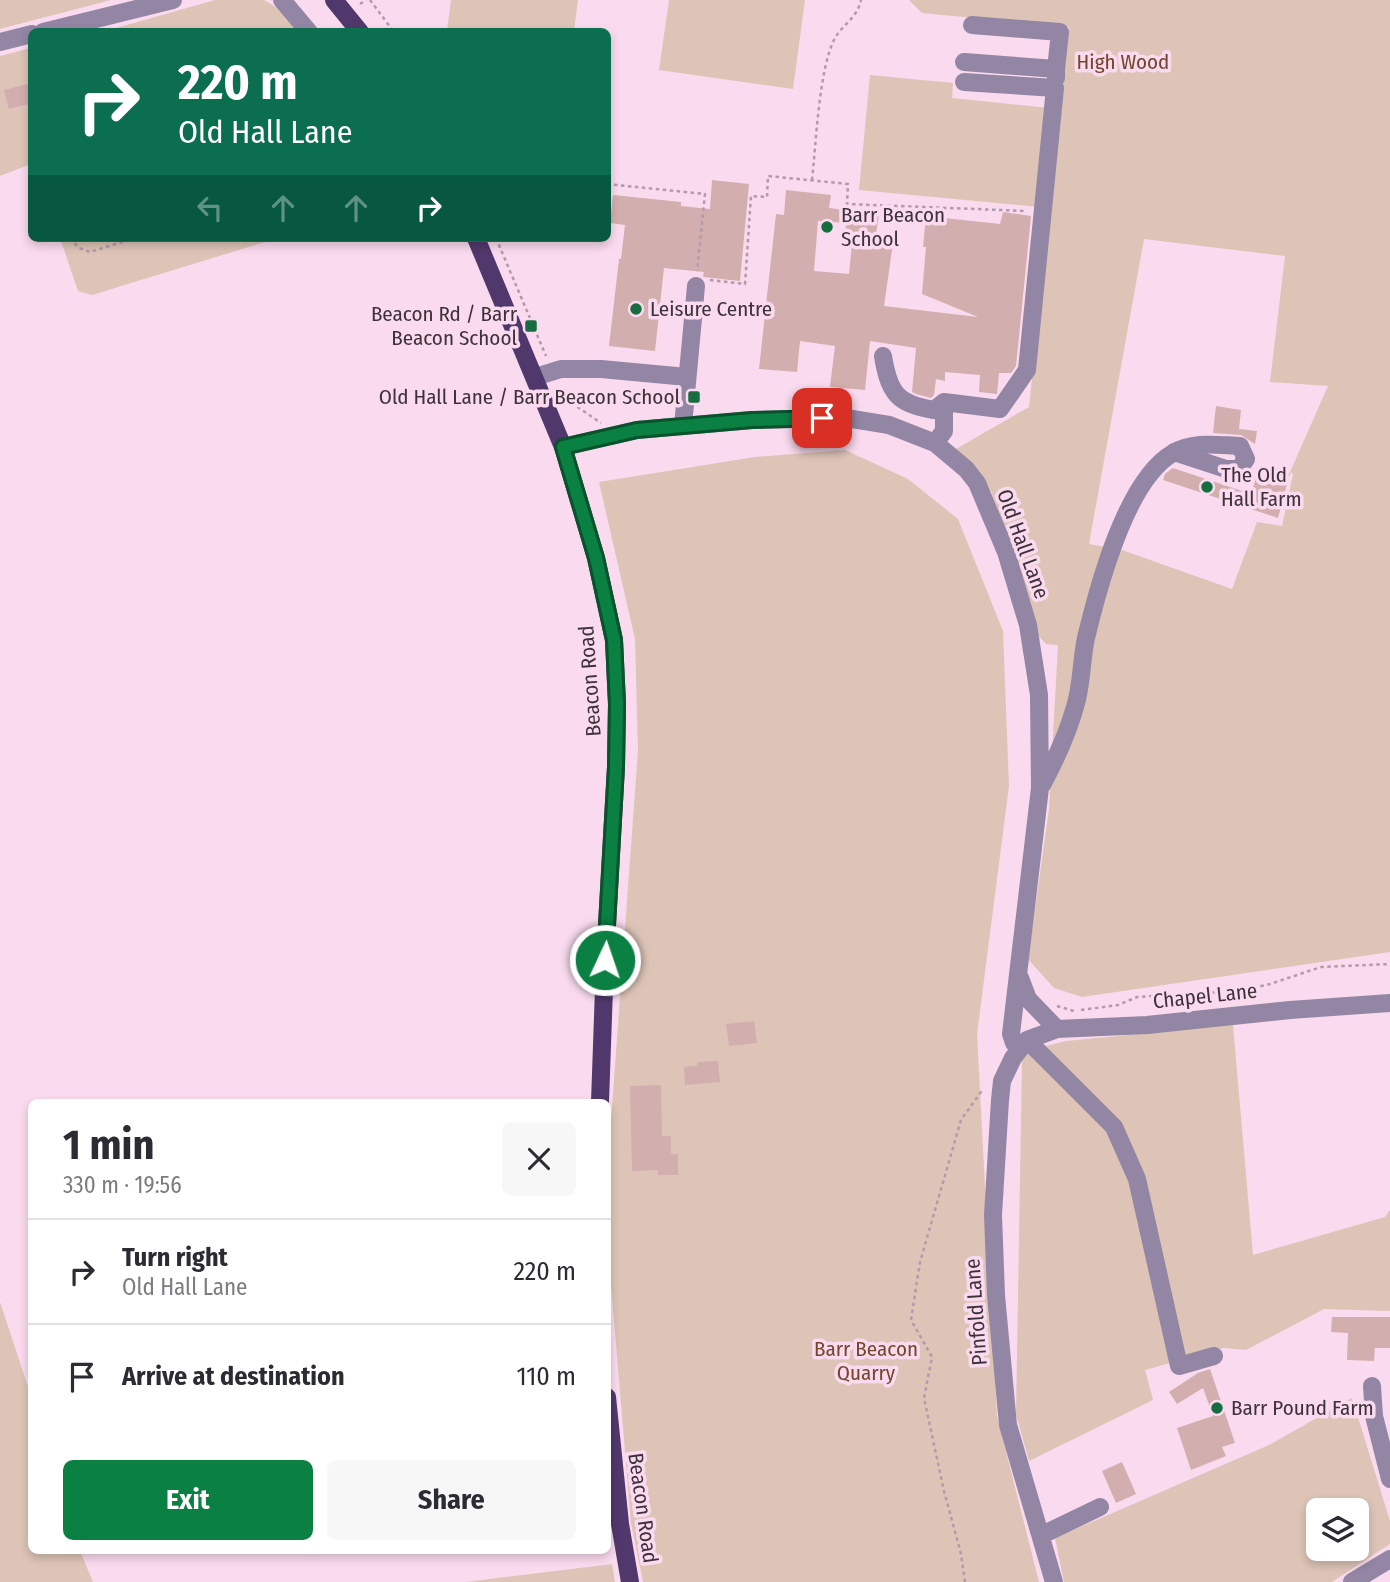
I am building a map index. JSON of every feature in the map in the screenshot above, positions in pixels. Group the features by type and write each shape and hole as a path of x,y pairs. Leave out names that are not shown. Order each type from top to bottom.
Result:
{"main road":[{"path":"334,0 357,28"},
{"name":"Beacon Road","path":"478,242 563,447 596,558 614,640 616,767 600,1099"},
{"name":"Beacon Road","path":"611,1436 620,1524 630,1582"}],"street":[{"path":"59,28 173,0"},
{"path":"282,0 306,28"},
{"path":"883,356 886,374 900,400 916,407 934,410 944,402 1000,409 1027,370 1060,32 972,25"},
{"path":"0,42 28,35"},
{"path":"964,62 1056,69"},
{"path":"964,82 1055,89"},
{"path":"682,426 696,282"},
{"path":"535,377 561,369 601,369 687,377"},
{"path":"934,443 944,431 944,402"},
{"name":"Old Hall Lane","path":"563,447 618,434 682,426 752,420 846,418 890,425 934,443 966,469 977,483 1006,552 1028,625 1040,695 1040,788 1011,1034 1014,1043 1023,1044"},
{"path":"1040,788 1064,743 1077,703 1086,639 1115,541 1142,483 1159,463 1174,453"},
{"path":"1017,971 1028,999 1057,1030"},
{"name":"Chapel Lane","path":"1023,1044 1057,1030 1147,1025 1390,1003"},
{"path":"1023,1044 1114,1127 1137,1179 1179,1366 1214,1356"},
{"name":"Pinfold Lane","path":"1023,1044 1002,1081 993,1215 998,1321 1008,1425 1054,1582"},
{"path":"1372,1386 1374,1416 1390,1479"},
{"path":"1042,1535 1100,1507"},
{"path":"1352,1582 1390,1559"}],"path":[{"path":"357,6 368,0 391,28"},
{"path":"812,180 825,76 832,47 835,38 858,12 861,0"},
{"path":"611,184 705,194 696,282 745,284 751,196 767,198 768,176 848,184 847,204 1043,212"},
{"path":"74,242 79,248 90,252 122,242"},
{"path":"498,242 553,371 560,395 618,434"},
{"path":"1050,1003 1075,1011 1118,1005 1137,998 1239,991 1321,967 1390,964"},
{"path":"965,1582 961,1554 924,1398 932,1357 911,1320 920,1262 961,1120 985,1087 1002,1081"}],"green space":[{"path":"0,0 111,0 0,29"},
{"path":"215,0 264,0 276,7 295,28 116,28"},
{"path":"451,0 578,0 574,28 447,28"},
{"path":"669,0 805,0 793,89 659,70"},
{"name":"High Wood","path":"909,0 1390,0 1390,952 1082,997 1054,988 1028,959 1049,809 1058,645 1046,644 1035,632 1018,564 991,491 956,449 1029,407 1069,27 922,13","holes":["1144,239 1285,256 1270,382 1328,386 1290,472 1293,474 1282,526 1257,522 1232,589 1122,550 1089,544"]},
{"path":"28,49 28,165 0,176 0,56"},
{"path":"870,75 953,83 952,98 1049,108 1040,207 859,190"},
{"path":"61,242 265,242 92,295 78,291"},
{"name":"Barr Beacon Quarry","path":"845,450 908,479 958,519 1003,631 1009,786 977,1034 997,1416 1039,1582 643,1582 631,1523 611,1285 611,1121 638,750 635,639 599,482 755,457"},
{"path":"1233,1025 1253,1255 1385,1217 1390,1210 1390,1311 1324,1309 1246,1350 1223,1348 1145,1370 1153,1400 1029,1461 1016,1414 1022,1061 1030,1050 1066,1041"},
{"path":"0,1302 28,1387 28,1554 81,1554 93,1582 0,1582"},
{"path":"1352,1398 1390,1521 1390,1544 1369,1558 1369,1498 1306,1498 1306,1561 1364,1561 1332,1582 1064,1582 1055,1538 1269,1445"},
{"path":"612,1564 615,1582 466,1582"}],"building":[{"path":"28,84 28,104 9,109 4,90"},
{"name":"Leisure Centre","path":"712,180 749,184 740,281 703,277 704,272 664,268 655,351 609,346 625,225 611,223 613,195 681,202 681,206 710,209"},
{"path":"786,190 831,195 829,208 879,214 875,241 893,243 884,306 978,317 922,294 926,216 1000,224 1003,212 1031,216 1016,366 1011,373 999,373 997,394 979,392 980,375 945,372 945,381 936,379 934,395 931,398 916,394 912,392 916,348 870,341 865,390 830,387 835,346 800,341 797,372 759,369 776,214 784,215","holes":["818,221 846,223 845,233 853,234 849,274 814,271"]},
{"name":"The Old Hall Farm","path":"1216,406 1241,410 1239,429 1257,431 1255,444 1241,435 1213,433"},
{"name":"The Old Hall Farm","path":"1260,466 1290,473 1278,518 1163,480 1165,474 1173,468 1251,494"},
{"path":"754,1021 757,1043 729,1046 726,1024"},
{"path":"718,1061 720,1082 685,1085 684,1067 697,1066 697,1062"},
{"path":"661,1085 662,1136 671,1136 671,1154 678,1154 678,1175 658,1175 658,1170 632,1171 630,1086"},
{"path":"1332,1317 1390,1317 1390,1348 1375,1348 1374,1361 1347,1360 1348,1333 1331,1332"},
{"path":"1210,1369 1235,1443 1222,1447 1226,1456 1191,1470 1177,1428 1213,1416 1203,1388 1177,1404 1169,1392 1198,1373"},
{"path":"1122,1462 1136,1494 1116,1503 1102,1471"}],"place":[{"name":"Barr Beacon School","path":"827,227"},
{"name":"Leisure Centre","path":"636,309"},
{"name":"Beacon Rd / Barr Beacon School","path":"531,326"},
{"name":"Old Hall Lane / Barr Beacon School","path":"694,397"},
{"name":"The Old Hall Farm","path":"1207,487"},
{"name":"Barr Pound Farm","path":"1217,1408"}],"route":[{"path":"605,960 616,767 614,640 596,558 563,447 637,430 752,420 822,418"}]}
